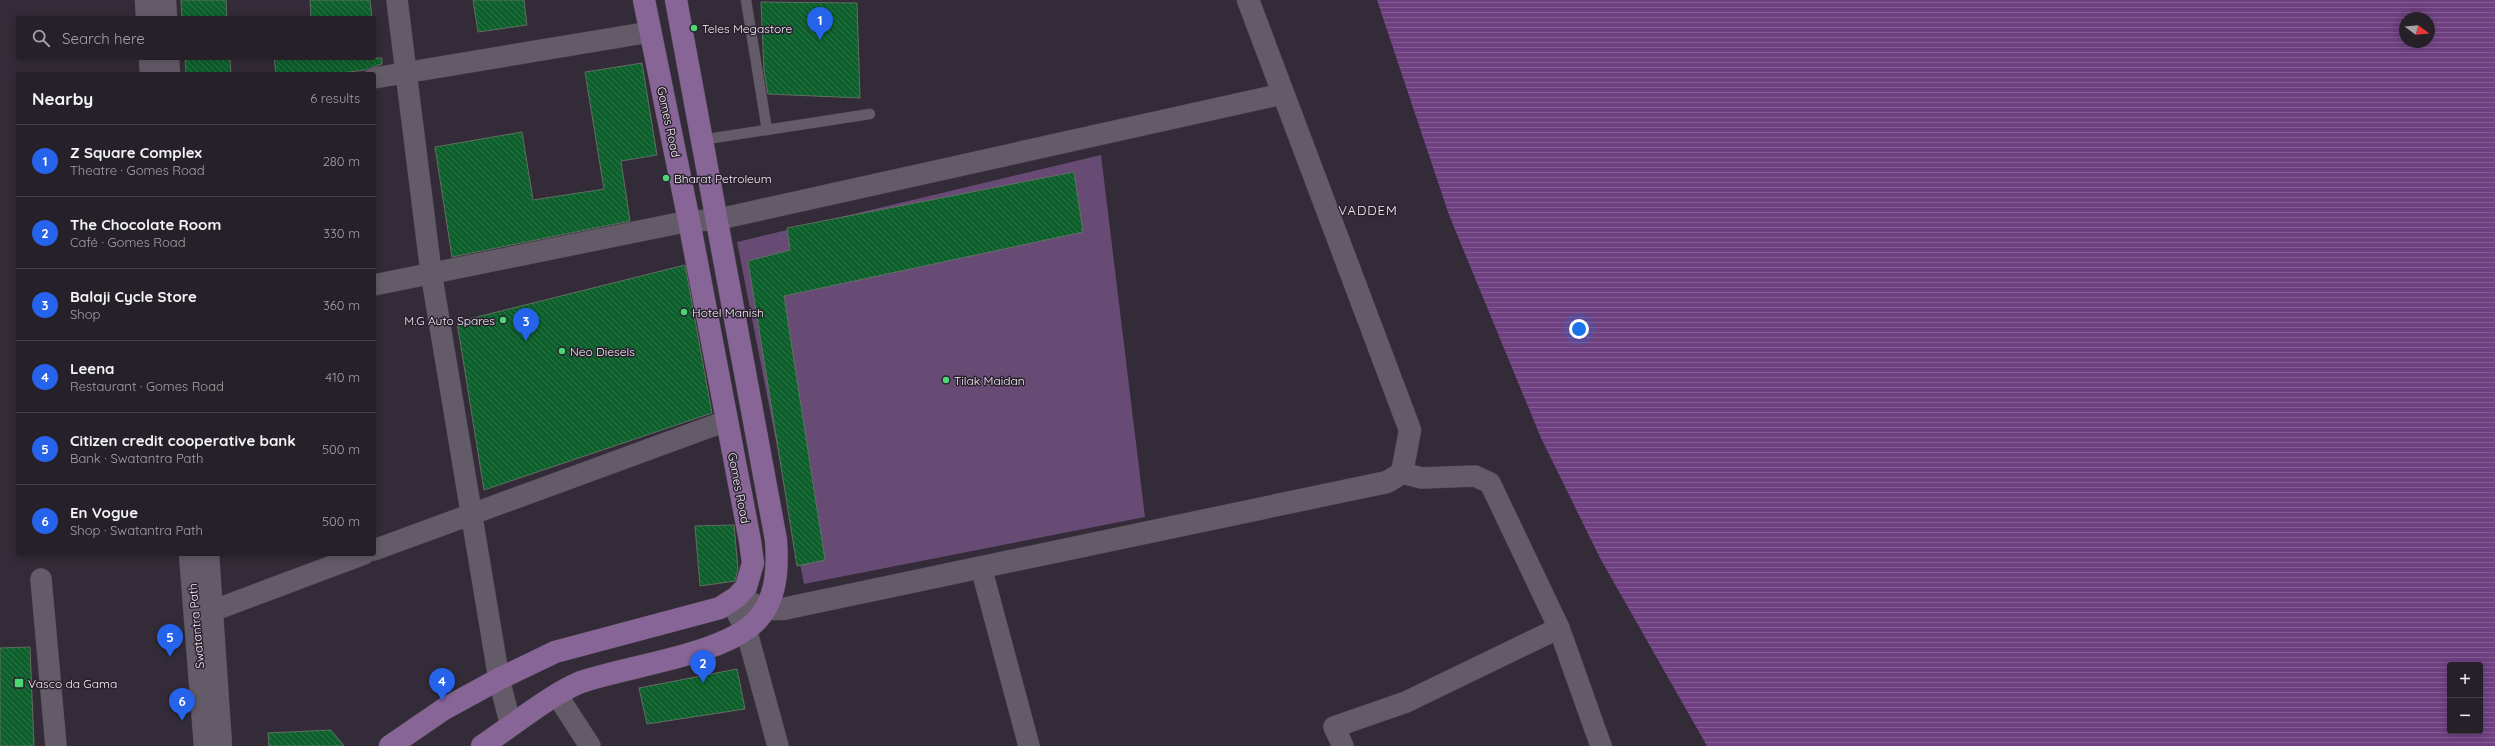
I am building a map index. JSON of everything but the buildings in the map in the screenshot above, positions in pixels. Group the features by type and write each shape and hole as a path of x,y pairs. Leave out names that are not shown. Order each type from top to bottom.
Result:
{"main road":[{"name":"Gomes Road","path":"644,0 689,222 753,563 746,587 734,600"},
{"path":"482,746 580,682 701,649 746,629 755,622 764,608 776,576 778,565 776,540 715,220 676,0"},
{"path":"390,746 444,709 499,679 555,652 708,612 734,600"}],"street":[{"path":"146,0 147,16"},
{"path":"165,0 166,16"},
{"path":"397,0 431,272 499,679 511,726"},
{"path":"1248,0 1282,94 1410,430 1402,473"},
{"path":"376,78 650,32"},
{"path":"150,60 151,72"},
{"path":"168,60 169,72"},
{"path":"376,285 431,272 689,222 715,220 1282,94"},
{"path":"376,549 726,421"},
{"path":"734,600 764,608 783,609 1387,482 1402,473 1422,478 1476,476 1490,483 1559,628 1601,746"},
{"name":"Swatantra Path","path":"190,556 204,614 221,746"},
{"name":"Swatantra Path","path":"205,746 204,614 208,556"},
{"path":"204,614 359,556"},
{"path":"981,567 1029,746"},
{"path":"40,579 56,746"},
{"path":"734,600 746,629 778,746"},
{"path":"1343,746 1334,728 1406,702 1559,628"},
{"path":"558,695 590,746"}],"lane":[{"path":"746,0 767,130"},
{"path":"701,140 870,114"}],"shaded area":[{"path":"1377,0 2495,0 2495,746 1707,746 1600,558 1541,438 1449,215"},
{"name":"Tilak Maidan","path":"1101,155 1145,517 804,584 737,242"}],"place":[{"name":"Teles Megastore","path":"694,28"},
{"name":"Z Square Complex","path":"820,40"},
{"name":"Bharat Petroleum","path":"666,178"},
{"name":"Hotel Manish","path":"684,312"},
{"name":"M.G Auto Spares","path":"503,320"},
{"name":"Balaji Cycle Store","path":"526,341"},
{"name":"Neo Diesels","path":"562,351"},
{"name":"Tilak Maidan","path":"946,380"},
{"name":"Citizen credit cooperative bank","path":"170,657"},
{"name":"Vasco da Gama","path":"19,683"},
{"name":"The Chocolate Room","path":"703,683"},
{"name":"Leena","path":"442,701"},
{"name":"En Vogue","path":"182,721"}],"district":[{"name":"VADDEM","path":"1368,210"}]}
